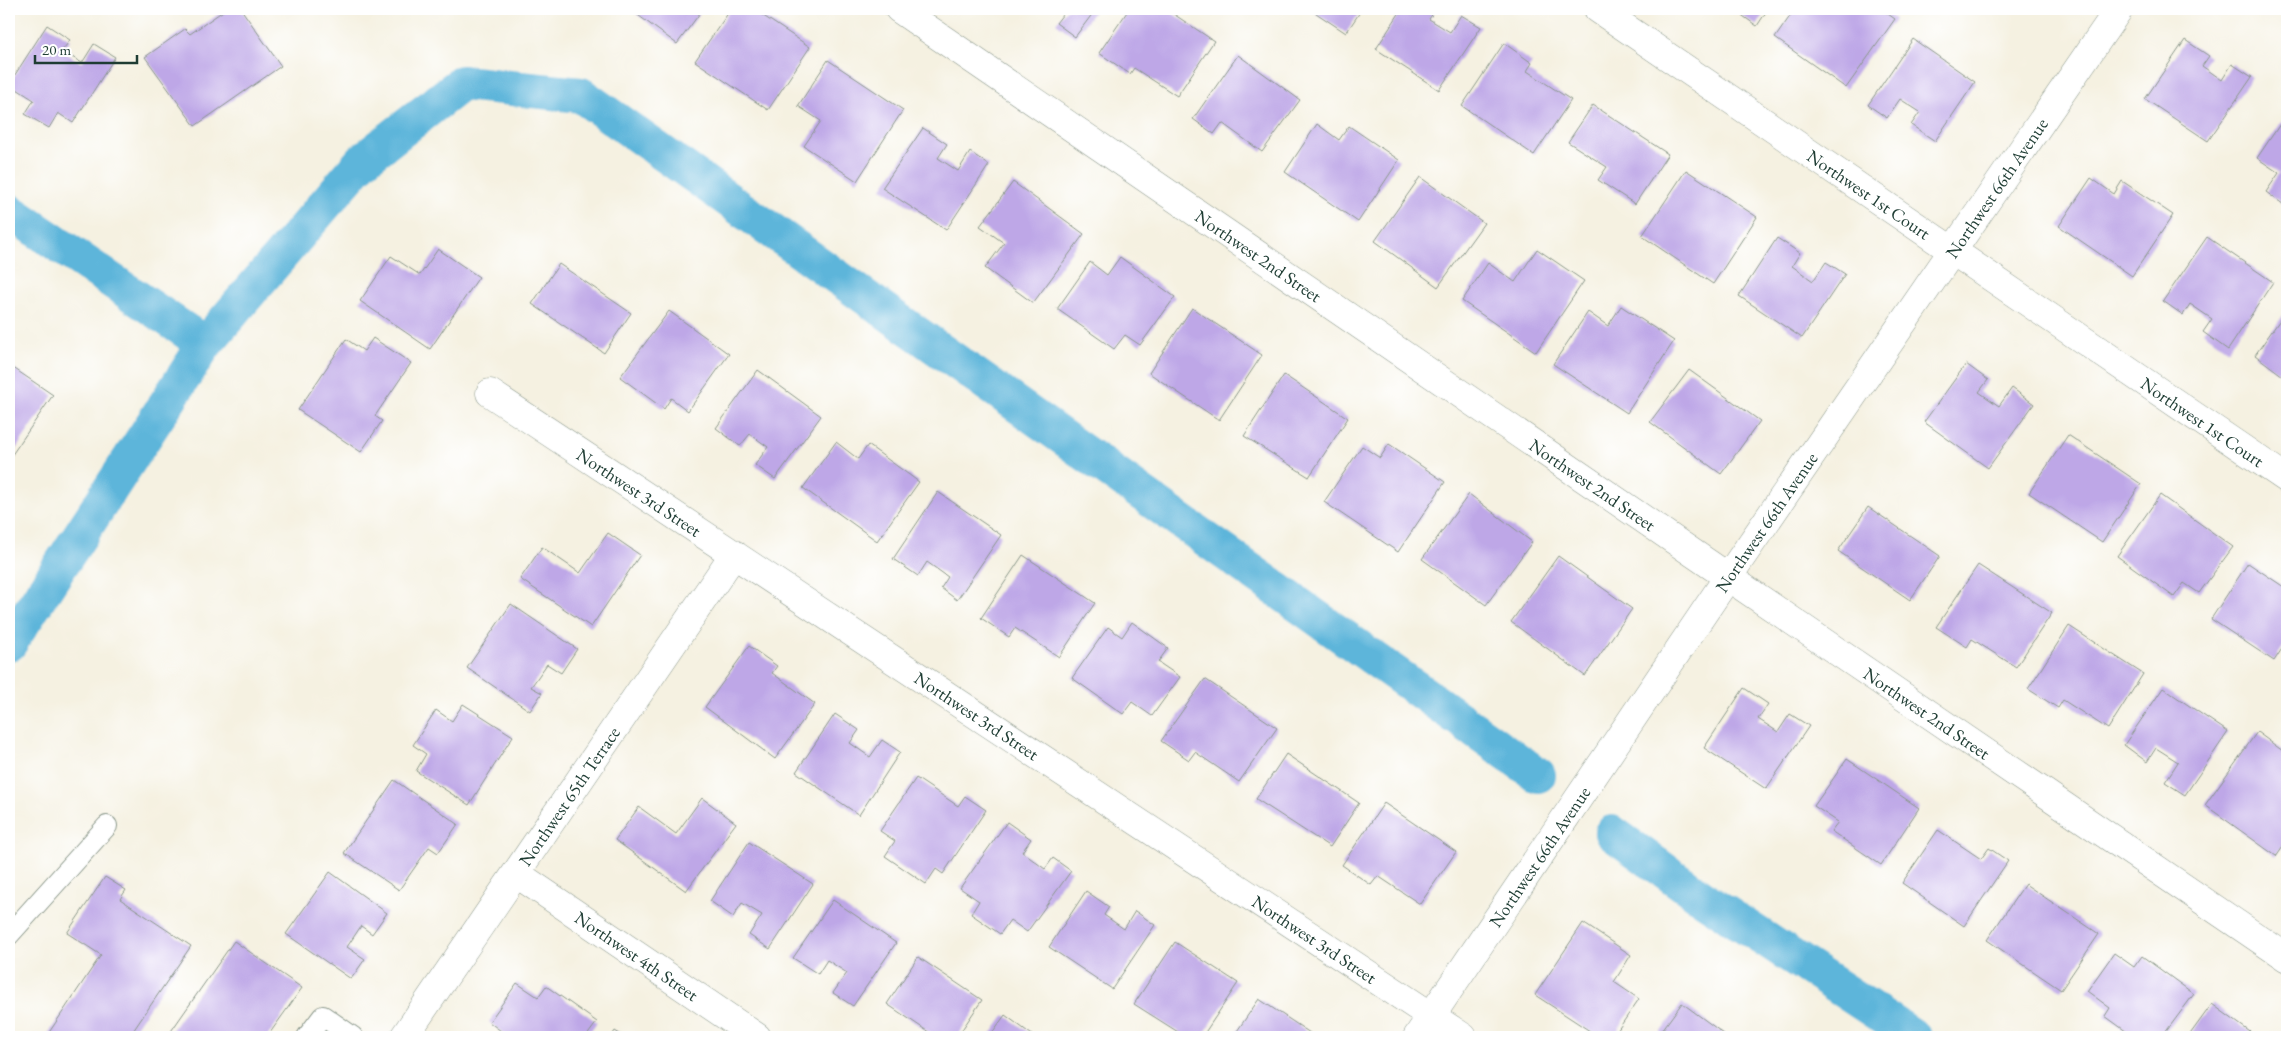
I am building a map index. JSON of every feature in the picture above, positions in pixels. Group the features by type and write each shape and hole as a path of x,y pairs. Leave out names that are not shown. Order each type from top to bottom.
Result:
{"street":[{"name":"Northwest 2nd Street","path":"899,9 2287,958"},
{"name":"Northwest 1st Court","path":"1598,9 2287,478"},
{"name":"Northwest 66th Avenue","path":"1424,1026 1728,577 2119,9"},
{"name":"Northwest 3rd Street","path":"490,393 734,554 1424,1026 1463,1037"},
{"name":"Northwest 65th Terrace","path":"404,1037 734,554"},
{"name":"Northwest 4th Street","path":"517,874 757,1037"}],"lane":[{"path":"9,935 107,826"},
{"path":"307,1037 323,1016 353,1037"}],"building":[{"path":"226,9 241,9 281,66 195,126 145,57 185,29 190,34"},
{"path":"632,9 703,9 677,44"},
{"path":"731,9 753,9 810,47 768,110 695,61"},
{"path":"1067,9 1096,9 1075,37 1056,23"},
{"path":"1129,9 1166,9 1214,41 1177,96 1134,68 1130,74 1099,53"},
{"path":"1310,9 1362,9 1346,33"},
{"path":"1402,9 1436,9 1429,19 1450,32 1461,15 1481,27 1439,90 1376,49"},
{"path":"1733,9 1768,9 1757,26"},
{"path":"1795,9 1881,9 1895,19 1846,88 1775,38"},
{"path":"47,25 70,40 62,51 82,63 94,44 115,57 73,123 58,113 49,128 25,114 34,100 9,84"},
{"path":"1913,39 1975,82 1935,141 1911,125 1920,112 1900,99 1887,118 1868,105"},
{"path":"2185,40 2209,56 2202,66 2222,80 2232,64 2252,77 2208,141 2145,99"},
{"path":"1504,43 1532,63 1527,71 1571,100 1534,155 1462,106"},
{"path":"1238,55 1300,100 1262,152 1222,123 1214,134 1193,119"},
{"path":"828,60 903,110 857,181 804,146 821,121 798,106"},
{"path":"1593,105 1668,154 1635,204 1598,180 1607,167 1568,142"},
{"path":"2287,114 2287,207 2266,192 2279,173 2257,158"},
{"path":"1317,124 1339,140 1349,126 1399,160 1358,222 1285,172"},
{"path":"923,128 947,144 938,158 958,171 970,152 989,165 946,230 882,188"},
{"path":"1686,170 1757,217 1713,284 1642,236"},
{"path":"1420,177 1484,223 1438,287 1375,241"},
{"path":"2091,178 2114,194 2122,181 2173,215 2132,276 2059,226"},
{"path":"1013,182 1084,234 1033,303 985,268 1004,243 980,226"},
{"path":"2207,237 2273,282 2228,350 2203,332 2212,319 2190,304 2183,315 2163,301"},
{"path":"1777,238 1800,253 1792,266 1813,281 1826,262 1845,274 1802,338 1739,296"},
{"path":"438,249 479,277 430,349 360,301 391,256 420,275"},
{"path":"1537,249 1584,281 1536,352 1462,301 1488,263 1515,282"},
{"path":"1120,257 1175,297 1140,345 1125,335 1114,349 1057,309 1090,262 1107,275"},
{"path":"559,264 631,313 604,353 532,304"},
{"path":"1621,306 1674,341 1627,413 1553,364 1588,312 1608,326"},
{"path":"1192,308 1262,355 1219,420 1149,373"},
{"path":"2287,310 2287,379 2255,355"},
{"path":"669,311 729,354 688,411 671,398 664,409 620,377"},
{"path":"373,338 411,363 375,416 382,421 361,452 298,410 346,339 364,351"},
{"path":"1966,364 1988,380 1979,392 1999,406 2012,388 2034,404 1988,468 1924,422"},
{"path":"9,365 53,395 9,459"},
{"path":"758,370 821,416 775,479 755,465 768,447 750,434 740,446 716,428"},
{"path":"1689,370 1760,421 1721,474 1650,422"},
{"path":"1284,375 1348,418 1309,477 1244,436"},
{"path":"2068,435 2141,484 2102,542 2029,493"},
{"path":"836,442 858,459 868,445 919,482 877,541 803,488"},
{"path":"1389,444 1445,482 1398,552 1324,502 1362,446 1380,458"},
{"path":"938,492 1001,535 957,600 941,588 948,577 927,562 918,576 893,559"},
{"path":"1469,494 1532,542 1486,605 1422,559"},
{"path":"2160,495 2233,547 2199,593 2184,583 2174,597 2117,556"},
{"path":"1868,507 1940,556 1910,600 1838,551"},
{"path":"608,533 640,555 591,627 520,579 542,547 580,573"},
{"path":"1023,555 1095,603 1059,657 1015,628 1009,637 981,618"},
{"path":"1558,556 1632,609 1585,676 1511,622"},
{"path":"2248,563 2287,589 2287,641 2274,661 2211,619"},
{"path":"1978,565 2052,613 2016,667 1972,639 1967,647 1936,627"},
{"path":"511,604 577,649 561,673 547,664 531,687 542,693 530,711 467,668"},
{"path":"1132,622 1168,648 1158,662 1180,677 1152,716 1132,702 1123,714 1072,678 1108,627 1122,637"},
{"path":"2069,626 2143,674 2108,729 2063,700 2058,708 2028,689"},
{"path":"749,646 777,666 772,673 815,704 775,759 705,707"},
{"path":"1205,679 1277,728 1239,782 1195,752 1189,760 1161,741"},
{"path":"1744,688 1768,704 1758,719 1778,732 1790,714 1809,726 1766,789 1704,748"},
{"path":"2163,688 2228,732 2185,795 2165,782 2178,762 2156,748 2147,762 2124,745"},
{"path":"463,704 513,736 469,805 416,771 426,754 413,745 436,710 452,721"},
{"path":"835,714 859,730 850,743 870,757 882,740 900,752 859,815 796,772"},
{"path":"2257,732 2287,754 2287,840 2276,856 2205,805"},
{"path":"1286,754 1359,803 1330,847 1256,799"},
{"path":"1847,759 1919,808 1881,865 1831,831 1838,822 1814,806"},
{"path":"916,778 958,806 965,796 986,810 943,874 936,869 926,884 885,856 895,841 880,831"},
{"path":"394,780 458,824 438,853 429,847 399,890 344,853"},
{"path":"702,798 736,823 686,891 615,840 639,807 676,834"},
{"path":"1384,803 1456,852 1420,904 1378,876 1371,885 1342,865"},
{"path":"1007,822 1031,839 1022,852 1045,869 1053,858 1071,871 1027,932 1010,920 1000,934 971,914 979,901 960,888"},
{"path":"1938,830 1981,859 1989,848 2008,861 1964,926 1902,883"},
{"path":"749,842 813,884 770,949 749,935 762,915 742,903 733,917 710,901"},
{"path":"330,872 387,913 372,934 361,926 347,947 365,959 351,979 286,934"},
{"path":"105,877 126,890 120,899 191,946 129,1037 46,1037 101,955 67,933"},
{"path":"2025,884 2099,934 2061,990 1987,940"},
{"path":"1086,891 1109,907 1104,915 1124,929 1135,911 1155,925 1112,989 1049,947"},
{"path":"833,900 896,943 853,1006 833,993 847,973 827,960 818,974 793,958"},
{"path":"1583,923 1631,955 1614,982 1639,999 1613,1037 1599,1037 1535,995"},
{"path":"234,941 302,988 267,1037 167,1037"},
{"path":"1175,942 1238,983 1202,1037 1186,1037 1134,1004"},
{"path":"2114,953 2134,967 2142,956 2194,994 2162,1037 2134,1037 2105,1016 2110,1008 2087,991"},
{"path":"918,957 982,1000 957,1037 927,1037 930,1033 887,1004"},
{"path":"517,983 538,997 546,986 597,1022 586,1037 509,1037 489,1022"},
{"path":"1259,999 1316,1037 1233,1037"},
{"path":"1682,1003 1728,1037 1657,1037"},
{"path":"2212,1004 2257,1037 2188,1037"},
{"path":"1005,1015 1035,1037 989,1037"},
{"path":"615,1031 625,1037 611,1037"}],"waterway":[{"path":"9,644 205,344 362,161 462,83 581,95 1538,775"},
{"path":"9,211 205,344"},
{"path":"1612,833 1703,898 1914,1037"}]}
